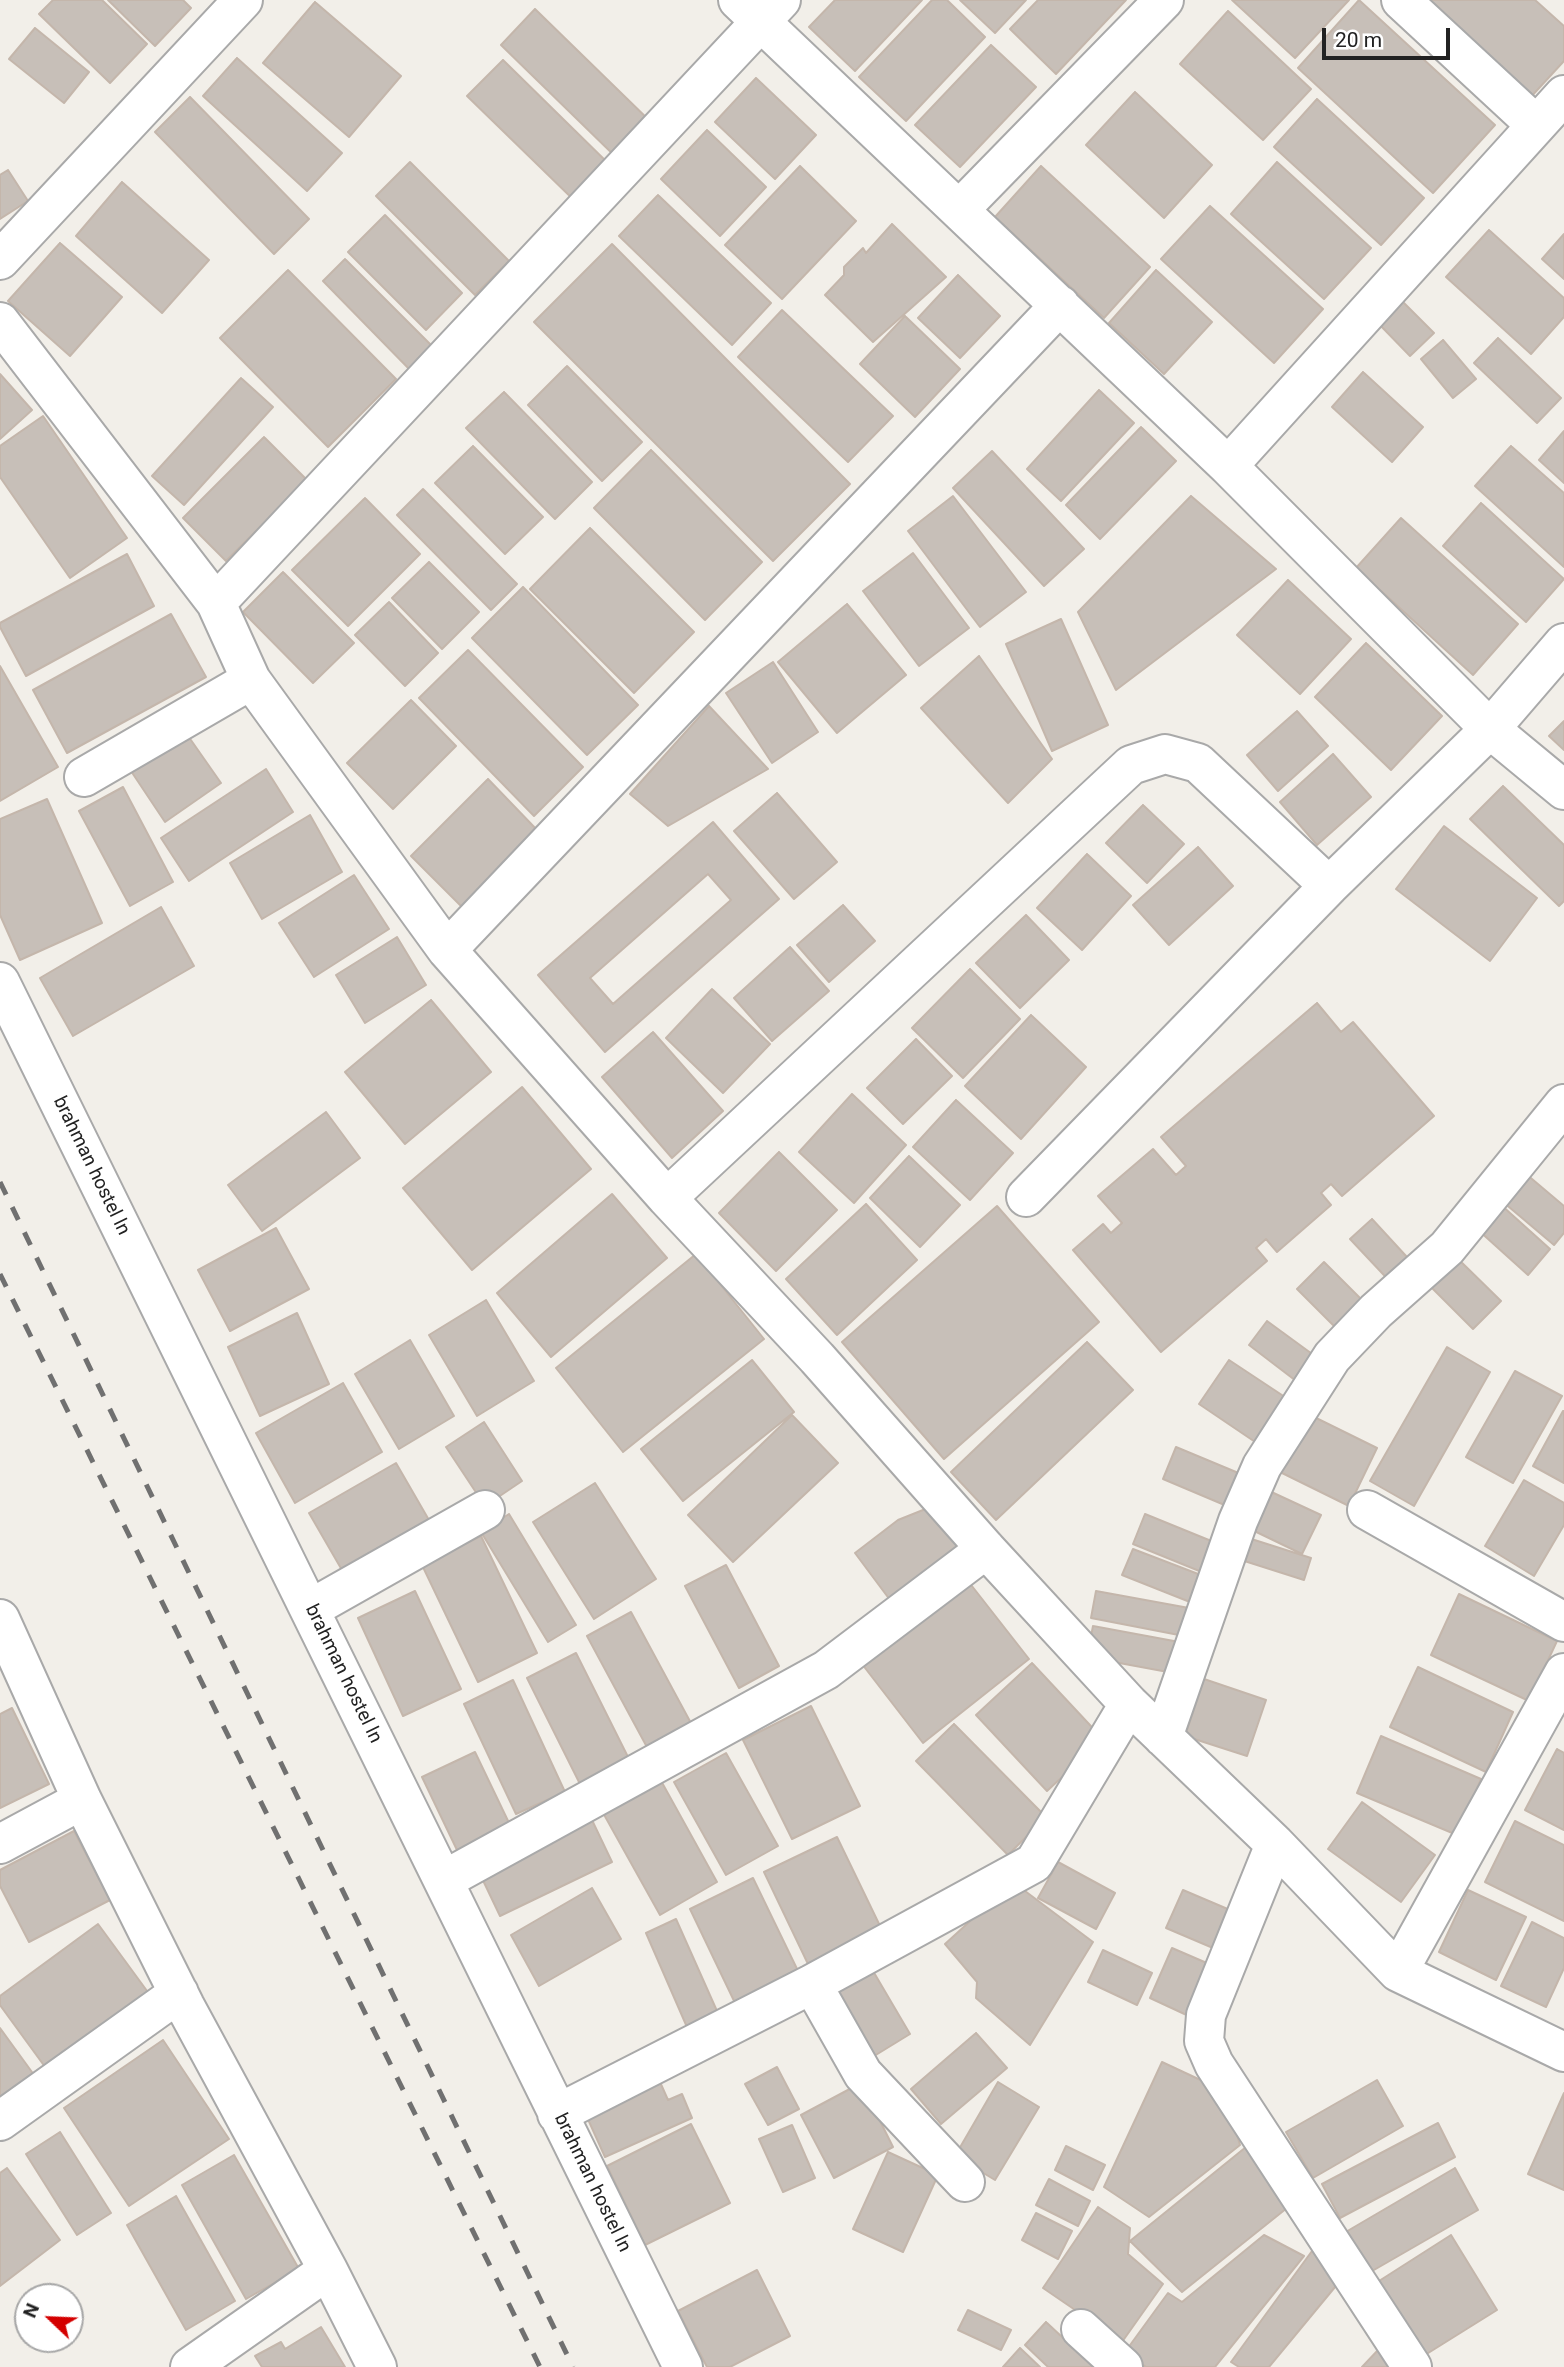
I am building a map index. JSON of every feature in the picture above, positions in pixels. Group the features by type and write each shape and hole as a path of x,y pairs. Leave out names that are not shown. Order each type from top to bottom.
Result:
{"street":[{"path":"0,260 243,0"},
{"path":"1401,0 1536,124"},
{"path":"960,209 1162,1"},
{"path":"216,603 760,7 960,209 1228,466 1490,729 1564,790"},
{"path":"1228,466 1564,95"},
{"path":"447,950 1060,305"},
{"path":"0,322 216,603 251,680 447,950 667,1199 817,1358 986,1549 1129,1704 1275,1844 1398,1972 1564,2052"},
{"path":"1026,1197 1329,886 1490,729 1564,643"},
{"path":"84,777 251,680"},
{"path":"667,1199 1131,765 1165,754 1198,763 1329,886"},
{"name":"brahman hostel ln","path":"0,982 683,2367"},
{"path":"1163,1737 1238,1521 1262,1466 1289,1422 1332,1357 1376,1311 1447,1248 1564,1104"},
{"path":"310,1609 485,1510"},
{"path":"1367,1510 1564,1622"},
{"path":"444,1880 826,1670 986,1549"},
{"path":"0,1619 12,1680 82,1800 179,1993 377,2367"},
{"path":"1398,1972 1564,1673"},
{"path":"557,2114 812,1984 1034,1863 1129,1704"},
{"path":"0,1844 82,1800"},
{"path":"1275,1844 1206,2015 1204,2041 1214,2064 1412,2367"},
{"path":"812,1984 863,2074 965,2182"},
{"path":"0,2121 179,1993"},
{"path":"190,2367 328,2270"},
{"path":"1081,2329 1123,2367"}],"building":[{"path":"53,0 102,0 147,44 110,83 39,14"},
{"path":"108,0 183,0 191,8 155,46"},
{"path":"835,0 922,0 855,71 809,27"},
{"path":"932,0 947,0 985,37 906,121 859,77"},
{"path":"960,0 1026,0 995,33"},
{"path":"1038,0 1126,0 1056,74 1010,29"},
{"path":"1232,0 1349,0 1295,58"},
{"path":"1359,0 1495,125 1433,193 1298,68"},
{"path":"1422,0 1535,0 1564,26 1564,61 1529,99"},
{"path":"315,2 401,76 349,137 263,63"},
{"path":"535,9 655,126 620,161 501,45"},
{"path":"1228,11 1311,89 1263,140 1180,64"},
{"path":"35,28 89,72 64,103 9,59"},
{"path":"991,45 1036,87 960,167 915,125"},
{"path":"237,58 342,153 307,191 203,96"},
{"path":"503,60 614,169 579,205 467,96"},
{"path":"756,78 816,135 775,179 715,122"},
{"path":"1135,92 1212,165 1164,218 1086,145"},
{"path":"190,97 309,219 274,254 155,132"},
{"path":"1317,99 1424,198 1381,245 1274,147"},
{"path":"707,130 766,187 720,236 661,179"},
{"path":"410,162 509,261 475,295 376,196"},
{"path":"1277,162 1371,248 1324,299 1231,214"},
{"path":"800,166 856,221 782,299 725,245"},
{"path":"1041,166 1150,267 1104,318 995,217"},
{"path":"8,170 28,201 0,219 0,175"},
{"path":"122,182 209,260 162,313 76,236"},
{"path":"658,195 771,303 732,345 619,236"},
{"path":"1210,206 1323,309 1274,363 1161,259"},
{"path":"385,215 462,293 426,330 348,252"},
{"path":"892,224 946,277 873,342 825,295 844,275 844,267 863,248 866,253"},
{"path":"1489,230 1564,298 1564,317 1531,354 1446,277"},
{"path":"1564,234 1564,279 1542,259"},
{"path":"60,243 122,297 70,356 8,301"},
{"path":"612,244 850,484 773,561 534,322"},
{"path":"345,259 437,351 414,374 323,281"},
{"path":"288,270 396,379 328,447 220,338"},
{"path":"1156,270 1212,322 1164,374 1109,323"},
{"path":"958,275 1000,316 960,358 918,318"},
{"path":"1400,299 1434,333 1410,356 1377,322"},
{"path":"782,310 893,416 848,462 738,357"},
{"path":"905,316 960,369 915,417 860,364"},
{"path":"1498,338 1561,398 1537,423 1474,363"},
{"path":"1443,340 1476,379 1453,398 1421,359"},
{"path":"567,366 642,442 602,481 528,405"},
{"path":"1363,372 1423,427 1392,462 1332,407"},
{"path":"0,374 32,410 0,439"},
{"path":"241,378 273,407 184,505 152,476"},
{"path":"1099,390 1134,423 1061,501 1027,469"},
{"path":"504,392 592,482 555,519 466,428"},
{"path":"43,416 127,538 70,578 0,477 0,446"},
{"path":"1141,427 1176,461 1100,539 1066,505"},
{"path":"1564,431 1564,483 1539,460"},
{"path":"264,437 307,480 226,561 183,518"},
{"path":"473,446 543,517 505,554 435,483"},
{"path":"1511,446 1564,493 1564,567 1475,486"},
{"path":"651,450 762,562 705,620 594,508"},
{"path":"992,451 1084,549 1044,586 953,488"},
{"path":"423,489 517,584 491,610 397,515"},
{"path":"953,496 1026,592 980,627 908,531"},
{"path":"1191,496 1276,569 1116,690 1078,612"},
{"path":"365,498 420,554 348,626 292,570"},
{"path":"1481,503 1564,579 1526,622 1443,546"},
{"path":"1401,518 1518,624 1473,675 1356,568"},
{"path":"590,528 694,632 634,693 530,589"},
{"path":"913,553 969,628 919,666 863,591"},
{"path":"127,554 154,606 26,676 0,623"},
{"path":"429,562 479,612 442,649 392,598"},
{"path":"283,572 354,643 313,683 243,612"},
{"path":"1288,580 1351,639 1300,694 1237,635"},
{"path":"523,587 638,705 587,755 472,638"},
{"path":"389,602 438,653 405,686 355,635"},
{"path":"847,604 906,675 837,733 778,662"},
{"path":"171,614 206,677 67,753 33,690"},
{"path":"1061,619 1108,725 1052,751 1006,644"},
{"path":"1366,643 1442,716 1391,770 1315,697"},
{"path":"468,650 583,767 534,816 419,698"},
{"path":"979,656 1052,759 1008,803 921,708"},
{"path":"773,662 818,732 772,763 726,693"},
{"path":"0,666 58,767 0,801"},
{"path":"411,700 456,746 393,809 347,763"},
{"path":"709,706 768,769 668,826 630,794"},
{"path":"1297,711 1328,746 1278,791 1247,755"},
{"path":"1564,721 1564,750 1549,736"},
{"path":"186,733 221,783 165,822 131,771"},
{"path":"1333,754 1371,797 1317,845 1280,802"},
{"path":"266,769 293,812 189,881 161,838"},
{"path":"488,779 538,831 462,907 411,856"},
{"path":"1503,786 1564,845 1564,901 1559,906 1470,819"},
{"path":"123,787 173,882 130,906 79,811"},
{"path":"777,793 837,862 794,899 734,831"},
{"path":"47,799 102,923 20,960 0,915 0,819"},
{"path":"1143,805 1184,844 1147,883 1106,843"},
{"path":"310,815 342,872 262,919 230,863"},
{"path":"713,822 779,899 605,1052 538,975","holes":["708,874 731,900 613,1004 590,978"]},
{"path":"1444,826 1537,898 1490,961 1396,889"},
{"path":"1198,847 1233,886 1169,945 1133,905"},
{"path":"1087,854 1131,896 1082,950 1037,908"},
{"path":"354,875 389,929 314,977 279,923"},
{"path":"843,905 875,941 829,982 797,945"},
{"path":"161,907 194,966 73,1036 40,978"},
{"path":"1026,915 1069,960 1020,1008 976,963"},
{"path":"397,937 426,985 365,1023 336,975"},
{"path":"790,947 829,991 772,1041 734,998"},
{"path":"970,969 1020,1019 963,1078 912,1028"},
{"path":"712,989 770,1044 723,1093 666,1038"},
{"path":"431,1000 491,1072 405,1144 345,1072"},
{"path":"1317,1003 1341,1032 1353,1022 1434,1116 1342,1196 1331,1184 1321,1193 1331,1205 1277,1252 1266,1239 1256,1248 1267,1261 1161,1352 1073,1250 1103,1224 1111,1233 1122,1223 1098,1196 1153,1149 1176,1175 1186,1166 1161,1137"},
{"path":"1031,1015 1086,1067 1021,1139 965,1086"},
{"path":"653,1032 723,1111 672,1158 602,1077"},
{"path":"916,1039 952,1076 903,1124 867,1088"},
{"path":"522,1087 591,1169 472,1270 403,1188"},
{"path":"852,1094 906,1145 854,1203 799,1152"},
{"path":"956,1100 1013,1153 970,1200 913,1147"},
{"path":"326,1112 360,1158 262,1231 228,1185"},
{"path":"779,1152 837,1210 776,1271 719,1213"},
{"path":"909,1156 960,1205 920,1247 870,1198"},
{"path":"1519,1168 1564,1206 1564,1233 1554,1245 1496,1196"},
{"path":"612,1194 667,1258 551,1357 497,1293"},
{"path":"866,1204 917,1260 837,1335 786,1279"},
{"path":"1500,1204 1550,1249 1528,1275 1477,1229"},
{"path":"997,1206 1099,1322 944,1459 842,1342"},
{"path":"1372,1219 1418,1269 1397,1289 1350,1239"},
{"path":"276,1228 309,1289 230,1331 198,1270"},
{"path":"1452,1253 1501,1301 1473,1329 1425,1281"},
{"path":"696,1254 764,1339 623,1452 556,1368"},
{"path":"1324,1262 1368,1306 1341,1333 1297,1289"},
{"path":"486,1300 534,1381 477,1416 429,1335"},
{"path":"297,1313 329,1384 260,1416 228,1347"},
{"path":"1267,1321 1319,1359 1300,1384 1249,1345"},
{"path":"410,1340 454,1416 399,1449 355,1374"},
{"path":"1087,1342 1133,1390 996,1520 951,1472"},
{"path":"1447,1347 1490,1372 1414,1506 1370,1481"},
{"path":"752,1360 794,1412 683,1501 641,1449"},
{"path":"1229,1360 1297,1405 1267,1450 1199,1404"},
{"path":"1515,1371 1562,1396 1513,1483 1466,1457"},
{"path":"343,1383 382,1452 295,1503 256,1433"},
{"path":"1564,1411 1564,1483 1533,1466"},
{"path":"1306,1413 1377,1448 1349,1506 1278,1471"},
{"path":"792,1415 838,1463 733,1562 688,1515"},
{"path":"484,1422 522,1481 485,1506 446,1447"},
{"path":"1176,1447 1248,1477 1234,1509 1163,1479"},
{"path":"396,1463 433,1527 346,1577 309,1513"},
{"path":"1524,1480 1564,1503 1564,1525 1534,1576 1485,1546"},
{"path":"595,1483 656,1579 594,1619 533,1522"},
{"path":"1265,1489 1321,1515 1302,1554 1246,1527"},
{"path":"933,1506 968,1550 893,1604 855,1553 898,1520"},
{"path":"509,1514 576,1625 548,1642 481,1532"},
{"path":"1145,1514 1226,1547 1214,1577 1133,1544"},
{"path":"481,1536 537,1653 478,1682 422,1565"},
{"path":"1242,1536 1311,1558 1304,1580 1235,1558"},
{"path":"1133,1549 1206,1577 1195,1604 1122,1575"},
{"path":"726,1565 779,1666 739,1688 685,1586"},
{"path":"968,1581 1029,1659 923,1743 862,1664"},
{"path":"415,1591 461,1689 403,1716 358,1618"},
{"path":"1096,1591 1189,1608 1184,1636 1091,1618"},
{"path":"1459,1594 1557,1641 1529,1701 1431,1655"},
{"path":"631,1612 692,1725 648,1749 587,1636"},
{"path":"1093,1626 1190,1644 1184,1675 1087,1657"},
{"path":"576,1653 631,1763 582,1788 527,1678"},
{"path":"1032,1663 1103,1739 1047,1791 976,1715"},
{"path":"1418,1667 1513,1712 1486,1772 1390,1727"},
{"path":"1204,1679 1266,1700 1247,1756 1185,1736"},
{"path":"513,1680 565,1792 516,1814 464,1704"},
{"path":"811,1706 860,1806 792,1839 743,1740"},
{"path":"12,1708 49,1784 0,1808 0,1714"},
{"path":"954,1724 1046,1817 1008,1855 916,1761"},
{"path":"1381,1736 1481,1779 1457,1835 1357,1793"},
{"path":"1557,1749 1564,1753 1564,1830 1525,1810"},
{"path":"475,1752 510,1825 457,1850 422,1777"},
{"path":"726,1753 778,1846 726,1875 674,1782"},
{"path":"660,1779 717,1882 660,1915 602,1811"},
{"path":"1362,1802 1435,1855 1401,1902 1328,1849"},
{"path":"591,1818 612,1862 500,1916 479,1872"},
{"path":"1515,1821 1564,1845 1564,1921 1485,1882"},
{"path":"74,1831 110,1900 29,1942 0,1886 0,1870"},
{"path":"837,1837 881,1928 808,1964 764,1872"},
{"path":"1058,1862 1115,1893 1096,1929 1038,1898"},
{"path":"753,1878 799,1973 736,2005 690,1909"},
{"path":"1013,1882 1093,1942 1030,2045 976,1998 977,1982 945,1944"},
{"path":"592,1888 621,1939 539,1986 511,1935"},
{"path":"1183,1890 1230,1910 1213,1948 1166,1928"},
{"path":"1468,1890 1526,1917 1496,1980 1439,1952"},
{"path":"676,1919 721,2020 690,2034 646,1933"},
{"path":"1532,1922 1564,1938 1564,1968 1546,2007 1501,1986"},
{"path":"98,1924 150,1995 48,2071 0,2005 0,1996"},
{"path":"1172,1948 1216,1967 1193,2018 1150,1998"},
{"path":"1103,1950 1152,1973 1137,2005 1088,1982"},
{"path":"873,1971 910,2034 866,2061 829,1997"},
{"path":"0,2028 37,2079 0,2106"},
{"path":"976,2033 1007,2068 941,2124 911,2089"},
{"path":"163,2040 229,2139 129,2206 64,2108"},
{"path":"1162,2062 1224,2091 1240,2145 1149,2217 1104,2187"},
{"path":"777,2067 799,2109 768,2125 745,2084"},
{"path":"656,2073 668,2100 682,2094 692,2118 605,2157 582,2106"},
{"path":"1377,2080 1403,2126 1313,2178 1286,2132"},
{"path":"998,2082 1039,2107 995,2180 955,2156"},
{"path":"861,2083 893,2147 834,2178 801,2115"},
{"path":"1564,2093 1564,2190 1528,2174"},
{"path":"1438,2123 1455,2157 1340,2218 1322,2184"},
{"path":"691,2124 730,2203 645,2245 607,2166"},
{"path":"792,2125 815,2178 783,2192 759,2139"},
{"path":"60,2132 111,2213 77,2235 26,2154"},
{"path":"1066,2146 1105,2165 1093,2190 1055,2170"},
{"path":"1246,2147 1292,2204 1182,2292 1130,2241"},
{"path":"888,2152 938,2175 903,2252 853,2229"},
{"path":"234,2155 299,2269 246,2299 182,2185"},
{"path":"7,2168 60,2240 0,2286 0,2173"},
{"path":"1455,2168 1478,2210 1367,2274 1344,2233"},
{"path":"1049,2179 1090,2201 1078,2226 1036,2205"},
{"path":"176,2196 235,2301 186,2330 127,2225"},
{"path":"1098,2207 1130,2228 1128,2254 1163,2284 1122,2342 1043,2288"},
{"path":"1036,2213 1072,2231 1058,2259 1022,2240"},
{"path":"1264,2235 1304,2256 1215,2367 1146,2367 1125,2352 1168,2293 1182,2302"},
{"path":"1451,2235 1497,2310 1425,2355 1379,2281"},
{"path":"1312,2251 1340,2281 1269,2367 1239,2367 1231,2362"},
{"path":"757,2270 790,2336 730,2367 707,2367 678,2311"},
{"path":"968,2310 1011,2330 1001,2350 958,2330"},
{"path":"1046,2322 1092,2365 1091,2367 1048,2367 1025,2345"},
{"path":"321,2327 345,2367 262,2367 255,2356 281,2342 285,2349"},
{"path":"1020,2348 1040,2367 1003,2367"},
{"path":"1379,2349 1397,2367 1362,2367"}],"railway":[{"path":"0,1182 573,2367"},
{"path":"0,1274 540,2367"}]}
